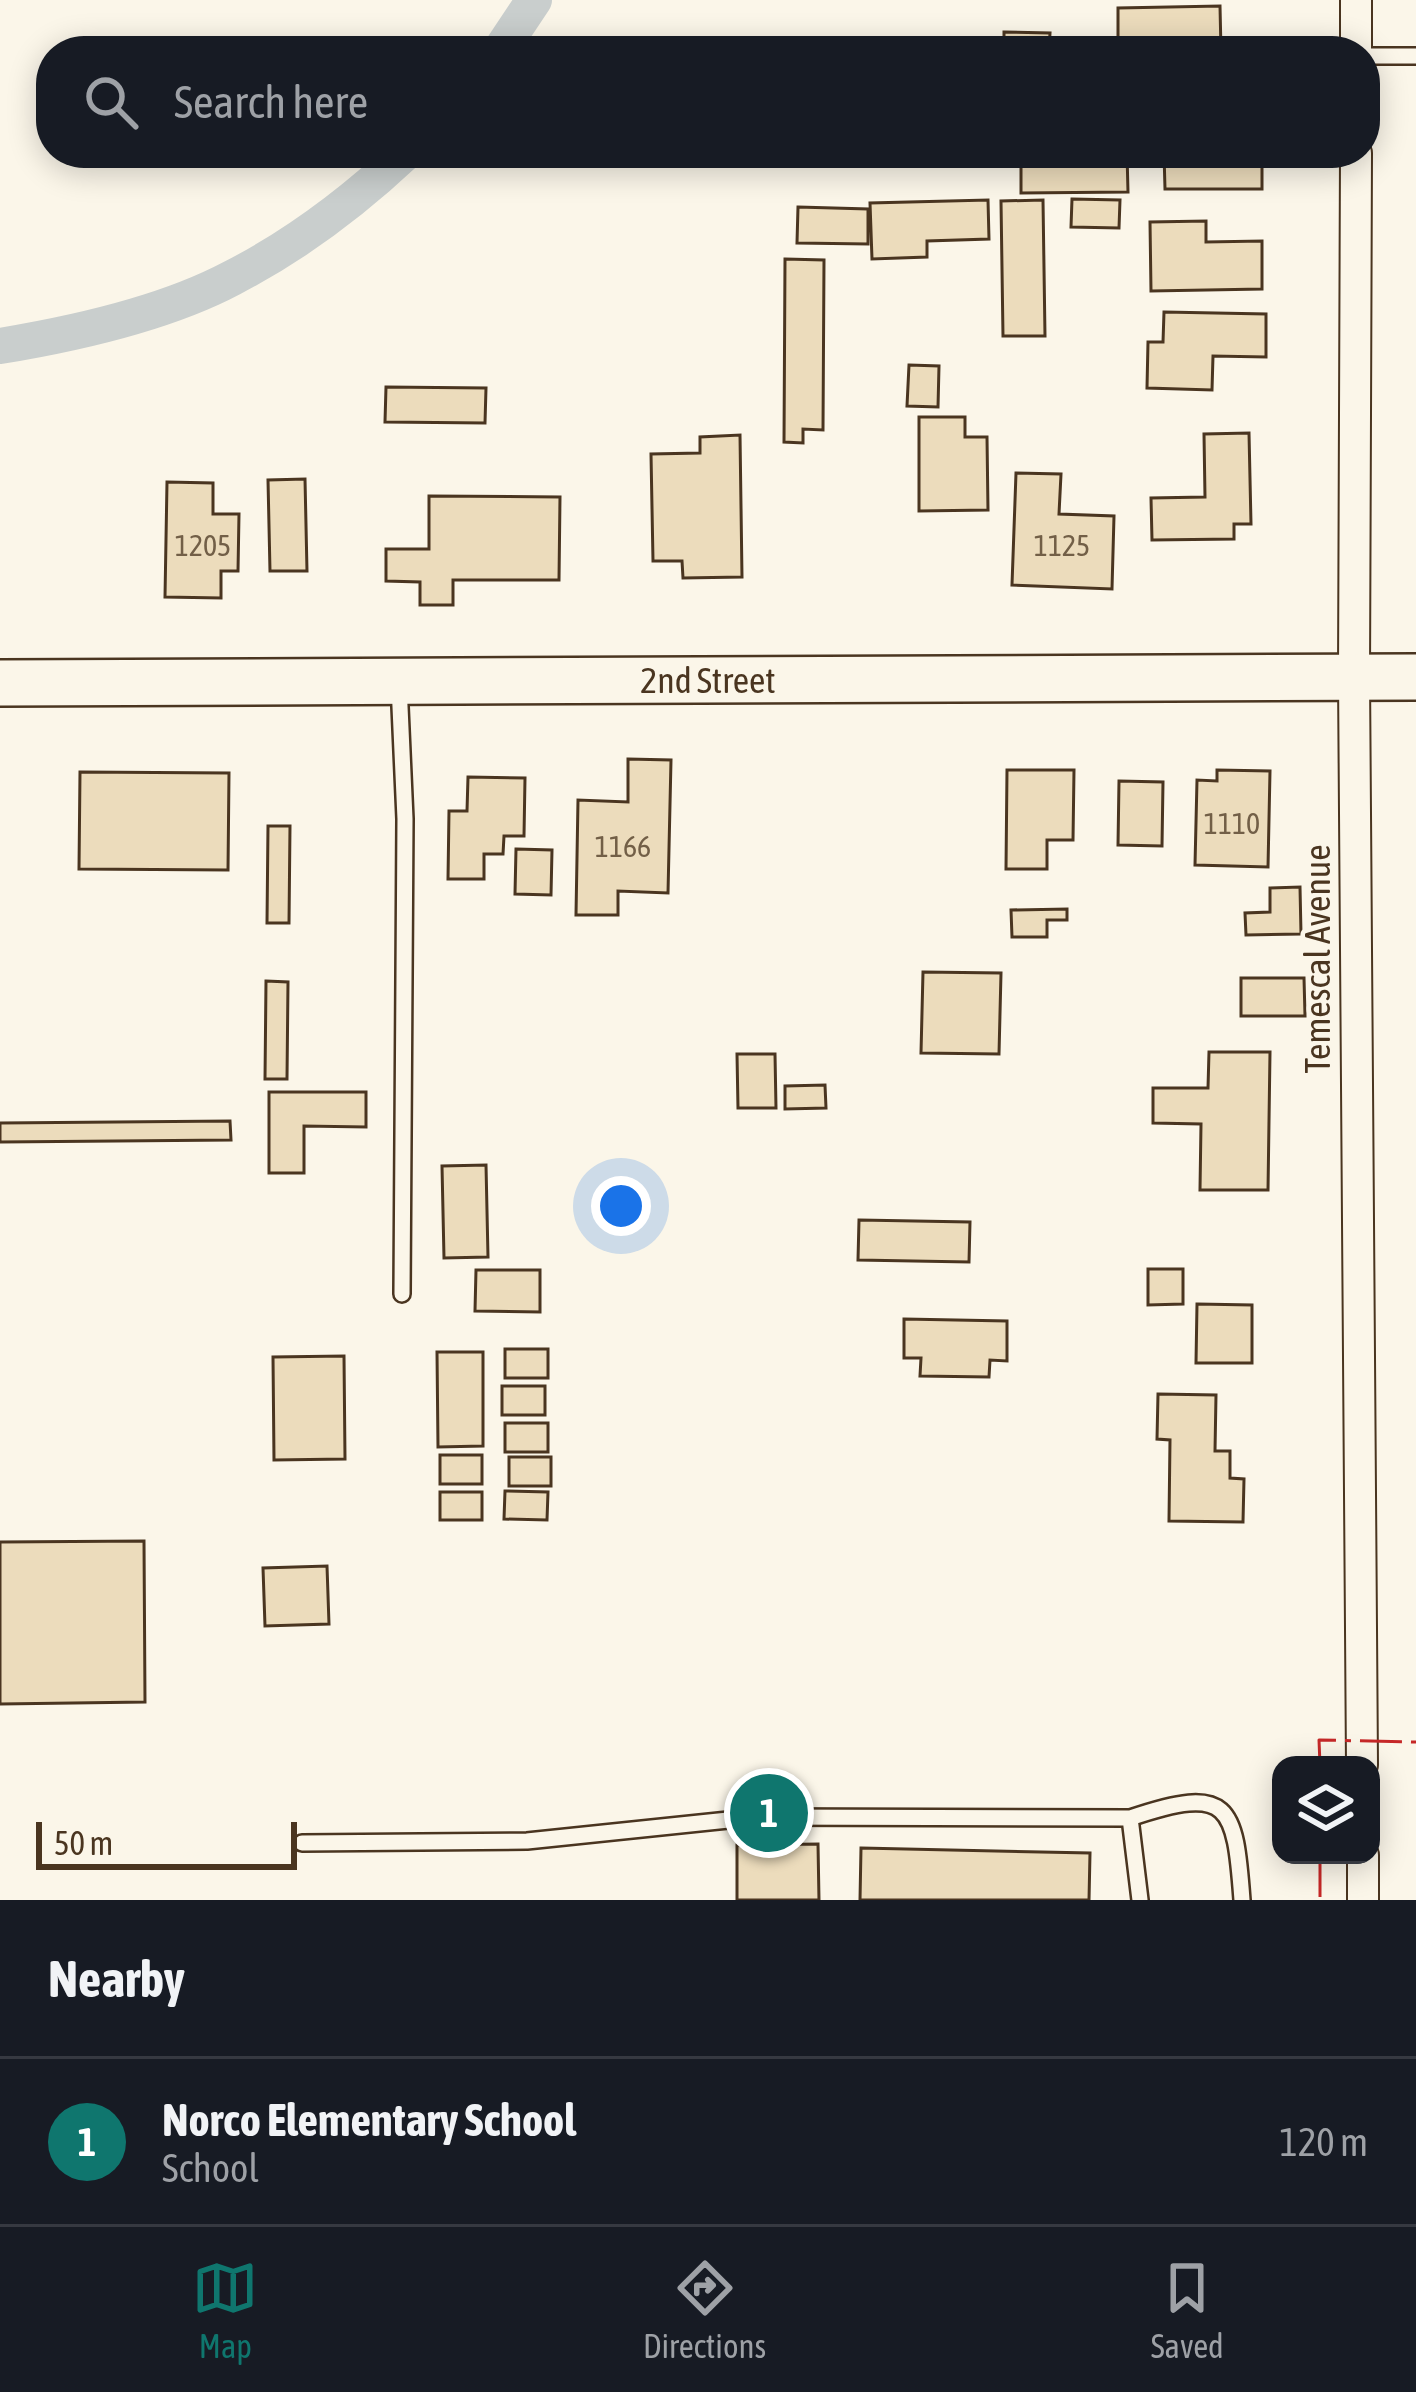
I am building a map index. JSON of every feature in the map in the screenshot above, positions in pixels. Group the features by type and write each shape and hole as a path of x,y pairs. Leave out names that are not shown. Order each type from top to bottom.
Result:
{"street":[{"path":"1356,0 1356,36"},
{"name":"Temescal Avenue","path":"1356,168 1354,677 1362,1756"},
{"name":"2nd Street","path":"0,683 1416,677"},
{"path":"1363,1864 1363,1900"}],"lane":[{"path":"1380,56 1416,56"},
{"path":"399,681 405,819 402,1294"},
{"path":"302,1843 527,1840 758,1817 1130,1818 1188,1802 1217,1809 1233,1824 1242,1900"},
{"path":"1130,1818 1140,1900"}],"building":[{"path":"1220,6 1221,36 1118,36 1118,8"},
{"path":"1004,32 1050,33 1050,36 1004,36"},
{"path":"1021,168 1127,168 1128,192 1021,193"},
{"path":"1164,168 1262,168 1262,189 1165,189"},
{"path":"1072,199 1120,200 1119,228 1071,227"},
{"path":"988,200 989,239 927,241 927,257 872,259 870,203"},
{"path":"1043,200 1045,336 1003,336 1001,201"},
{"path":"798,207 868,209 868,244 797,243"},
{"path":"1206,221 1206,242 1262,241 1262,289 1151,291 1150,222"},
{"path":"785,259 824,260 823,430 803,429 803,443 784,442"},
{"path":"1164,312 1266,314 1266,357 1213,356 1212,390 1147,388 1148,342 1163,342"},
{"path":"909,365 939,366 938,407 907,406"},
{"path":"386,387 486,388 485,423 385,422"},
{"path":"919,417 965,417 965,437 987,437 988,510 919,511"},
{"path":"1249,433 1251,524 1234,524 1234,539 1152,540 1151,498 1205,497 1204,434"},
{"path":"740,435 742,577 683,578 682,561 653,561 651,454 700,453 700,437"},
{"path":"1016,473 1061,474 1059,514 1114,516 1112,589 1012,585"},
{"path":"305,479 307,571 270,571 268,480"},
{"path":"167,482 213,483 213,514 239,514 238,571 221,571 221,598 165,597"},
{"path":"429,496 560,497 559,580 453,580 453,605 420,605 420,582 386,581 386,549 429,549"},
{"path":"628,759 671,760 668,893 618,891 618,915 576,915 578,800 628,802"},
{"path":"1007,770 1074,770 1073,840 1047,840 1047,869 1006,869"},
{"path":"1217,770 1270,771 1268,867 1195,865 1197,780 1217,781"},
{"path":"80,772 229,773 228,870 79,869"},
{"path":"468,777 525,778 524,836 504,836 503,854 484,854 484,879 448,879 449,811 467,811"},
{"path":"1119,781 1163,782 1162,846 1118,845"},
{"path":"268,826 290,826 289,923 267,923"},
{"path":"516,849 552,850 551,895 515,894"},
{"path":"1300,887 1301,934 1246,935 1245,913 1270,912 1270,888"},
{"path":"1067,909 1067,920 1047,920 1047,937 1012,937 1011,910"},
{"path":"923,972 1001,973 999,1054 921,1053"},
{"path":"1241,978 1304,978 1305,1016 1241,1016"},
{"path":"266,981 288,982 287,1079 265,1079"},
{"path":"1209,1052 1270,1052 1268,1190 1200,1190 1201,1124 1153,1123 1153,1088 1208,1088"},
{"path":"737,1054 775,1054 776,1108 738,1108"},
{"path":"825,1085 826,1108 785,1109 785,1086"},
{"path":"269,1092 366,1092 366,1127 304,1126 304,1173 269,1173"},
{"path":"230,1121 231,1140 0,1142 0,1123"},
{"path":"486,1165 488,1257 444,1258 442,1166"},
{"path":"859,1220 970,1222 969,1262 858,1260"},
{"path":"1148,1269 1183,1269 1183,1304 1148,1305"},
{"path":"476,1270 540,1270 540,1312 475,1311"},
{"path":"1197,1304 1252,1305 1252,1363 1196,1363"},
{"path":"904,1319 1007,1321 1007,1361 990,1360 989,1377 920,1376 921,1358 904,1358"},
{"path":"505,1349 548,1349 548,1378 505,1378"},
{"path":"437,1352 483,1352 483,1446 438,1447"},
{"path":"344,1356 345,1459 274,1460 273,1357"},
{"path":"502,1386 545,1386 545,1415 502,1415"},
{"path":"1158,1394 1216,1395 1215,1451 1230,1451 1230,1478 1244,1479 1243,1522 1169,1521 1170,1440 1157,1439"},
{"path":"505,1423 548,1423 548,1452 505,1452"},
{"path":"440,1455 482,1455 482,1484 440,1484"},
{"path":"509,1457 551,1457 551,1486 509,1486"},
{"path":"505,1491 548,1492 547,1520 504,1519"},
{"path":"440,1492 482,1492 482,1520 440,1520"},
{"path":"144,1541 145,1702 0,1704 0,1542"},
{"path":"327,1566 329,1624 265,1626 263,1568"},
{"path":"818,1844 819,1900 737,1900 737,1845"},
{"path":"861,1848 1090,1853 1089,1900 860,1900"}],"waterway":[{"path":"510,36 534,0"},
{"path":"0,346 119,321 206,290 301,237 387,168"}],"power":[{"path":"1320,1756 1319,1740 1416,1742"},
{"path":"1320,1864 1320,1900"}],"place":[{"name":"Norco Elementary School","path":"769,1813"}]}
